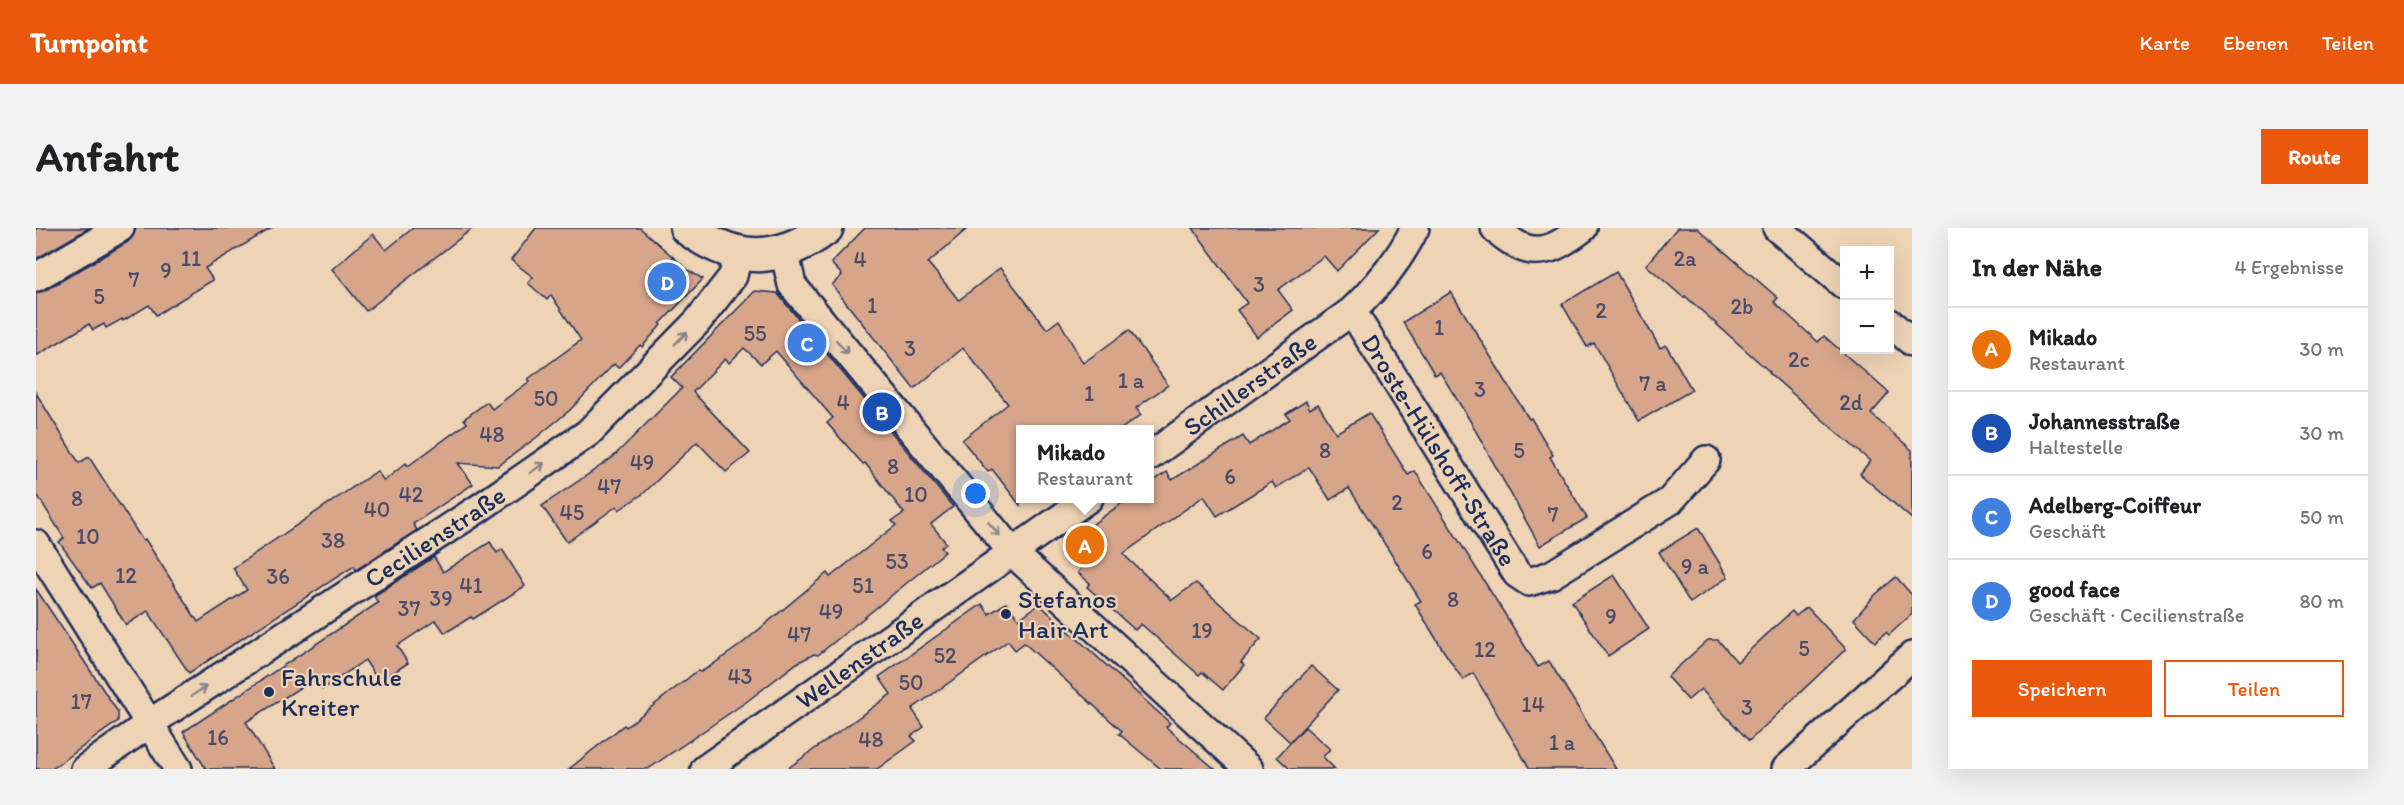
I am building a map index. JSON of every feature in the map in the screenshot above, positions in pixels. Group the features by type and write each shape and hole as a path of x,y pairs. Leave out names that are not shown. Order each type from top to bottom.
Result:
{"main road":[{"path":"687,228 706,242 738,254 762,256 810,240 826,228"}],"street":[{"path":"36,278 120,228"},
{"name":"Schillerstraße","path":"1154,452 1352,311 1377,288 1403,252 1415,228"},
{"path":"1495,228 1523,249 1544,251 1558,247 1583,228"},
{"path":"1777,228 1840,281"},
{"path":"784,250 792,285 1013,553 1249,769"},
{"name":"Cecilienstraße","path":"86,769 150,723 376,577 588,432 697,322 732,276 738,254"},
{"name":"Droste-Hülshoff-Straße","path":"1352,311 1517,574 1529,582 1551,575 1670,501 1706,460"},
{"path":"1894,326 1912,342"},
{"path":"1013,553 1082,503"},
{"path":"36,544 178,769"},
{"name":"Wellenstraße","path":"705,769 1013,553"},
{"path":"1786,769 1912,656"}],"building":[{"path":"36,228 89,228 36,259"},
{"path":"136,228 272,228 205,268 213,280 156,315 149,305 123,321 122,319 106,328 104,324 93,330 89,324 36,356 36,293 44,291 128,242"},
{"path":"413,228 473,228 366,311 332,269 373,234 386,250"},
{"path":"536,228 640,228 689,271 703,279 660,324 642,347 640,345 618,368 614,364 570,410 537,437 498,466 458,463 473,484 413,524 417,530 356,570 354,566 189,673 148,611 126,625 100,583 92,588 59,542 64,538 36,493 36,393 79,463 89,457 198,622 247,590 233,568 377,471 384,481 406,463 408,466 467,423 464,419 487,402 492,409 581,340 551,295 547,300 528,283 533,277 511,260"},
{"path":"865,228 968,228 928,263 959,300 1000,268 1047,329 1059,320 1083,363 1129,330 1168,385 1136,408 1141,415 1127,425 1016,425 1016,500 992,469 988,472 962,440 1008,404 963,348 914,389 832,285 842,275 831,263"},
{"path":"1193,228 1379,228 1337,271 1324,256 1278,290 1293,310 1257,337 1237,310 1247,303"},
{"path":"1677,228 1697,228 1778,298 1774,302 1818,342 1824,336 1840,350 1840,354 1845,354 1889,393 1871,414 1912,450 1912,519 1860,474 1870,461 1685,296 1684,298 1646,265"},
{"path":"1616,272 1660,348 1666,345 1692,390 1639,421 1594,343 1587,347 1562,304"},
{"path":"755,291 777,293 953,507 931,524 946,543 941,547 945,552 818,655 814,654 797,663 746,702 648,769 569,769 697,671 701,672 739,646 827,573 830,577 896,525 892,521 904,513 865,463 863,464 827,423 833,418 776,351 761,364 744,348 729,363 725,359 693,392 750,453 726,472 697,442 644,493 619,510 617,506 567,542 542,506 612,458 682,388 671,377"},
{"path":"1451,292 1529,419 1531,418 1553,455 1550,457 1587,518 1540,546 1469,419 1440,372 1435,375 1403,322"},
{"path":"1306,401 1310,409 1318,404 1336,433 1369,413 1408,475 1415,471 1538,667 1549,661 1616,769 1530,769 1473,673 1463,680 1443,650 1415,604 1421,601 1349,488 1330,500 1309,467 1276,488 1272,482 1217,516 1204,496 1123,554 1172,600 1196,583 1261,639 1241,662 1244,665 1223,690 1202,672 1199,675 1141,624 1135,630 1087,587 1090,583 1078,573 1083,565 1070,553 1071,540 1122,503 1154,503 1154,481 1167,472 1172,480 1243,436 1249,445 1290,419 1286,414"},
{"path":"1698,528 1728,577 1690,603 1659,552"},
{"path":"490,542 497,553 502,549 525,586 473,619 471,617 445,633 436,620 397,646 408,663 379,682 365,660 323,689 315,678 246,722 275,769 206,769 183,732 378,603 374,596 434,557 443,572"},
{"path":"1614,575 1649,629 1608,656 1572,602"},
{"path":"1896,577 1912,595 1912,614 1889,635 1886,632 1875,642 1854,619 1875,595"},
{"path":"36,589 118,712 118,721 52,769 36,769"},
{"path":"1006,603 1019,619 1039,604 1170,723 1166,727 1215,769 1161,769 1119,734 1122,731 1024,643 1015,650 1008,641 912,709 924,727 911,736 916,741 877,769 787,769 891,694 879,677 982,604 989,614"},
{"path":"1807,607 1846,649 1749,741 1701,689 1688,700 1667,677 1708,640 1718,640 1737,662 1792,611 1796,616"},
{"path":"1311,666 1338,690 1290,742 1264,718"},
{"path":"1305,727 1330,749 1323,757 1335,769 1290,769 1277,757"}],"place":[{"name":"good face","path":"667,282"},
{"name":"Adelberg-Coiffeur","path":"807,343"},
{"name":"Johannesstraße","path":"882,412"},
{"name":"Mikado","path":"1085,545"},
{"name":"Stefanos Hair Art","path":"1006,614"},
{"name":"Fahrschule Kreiter","path":"269,692"}]}
